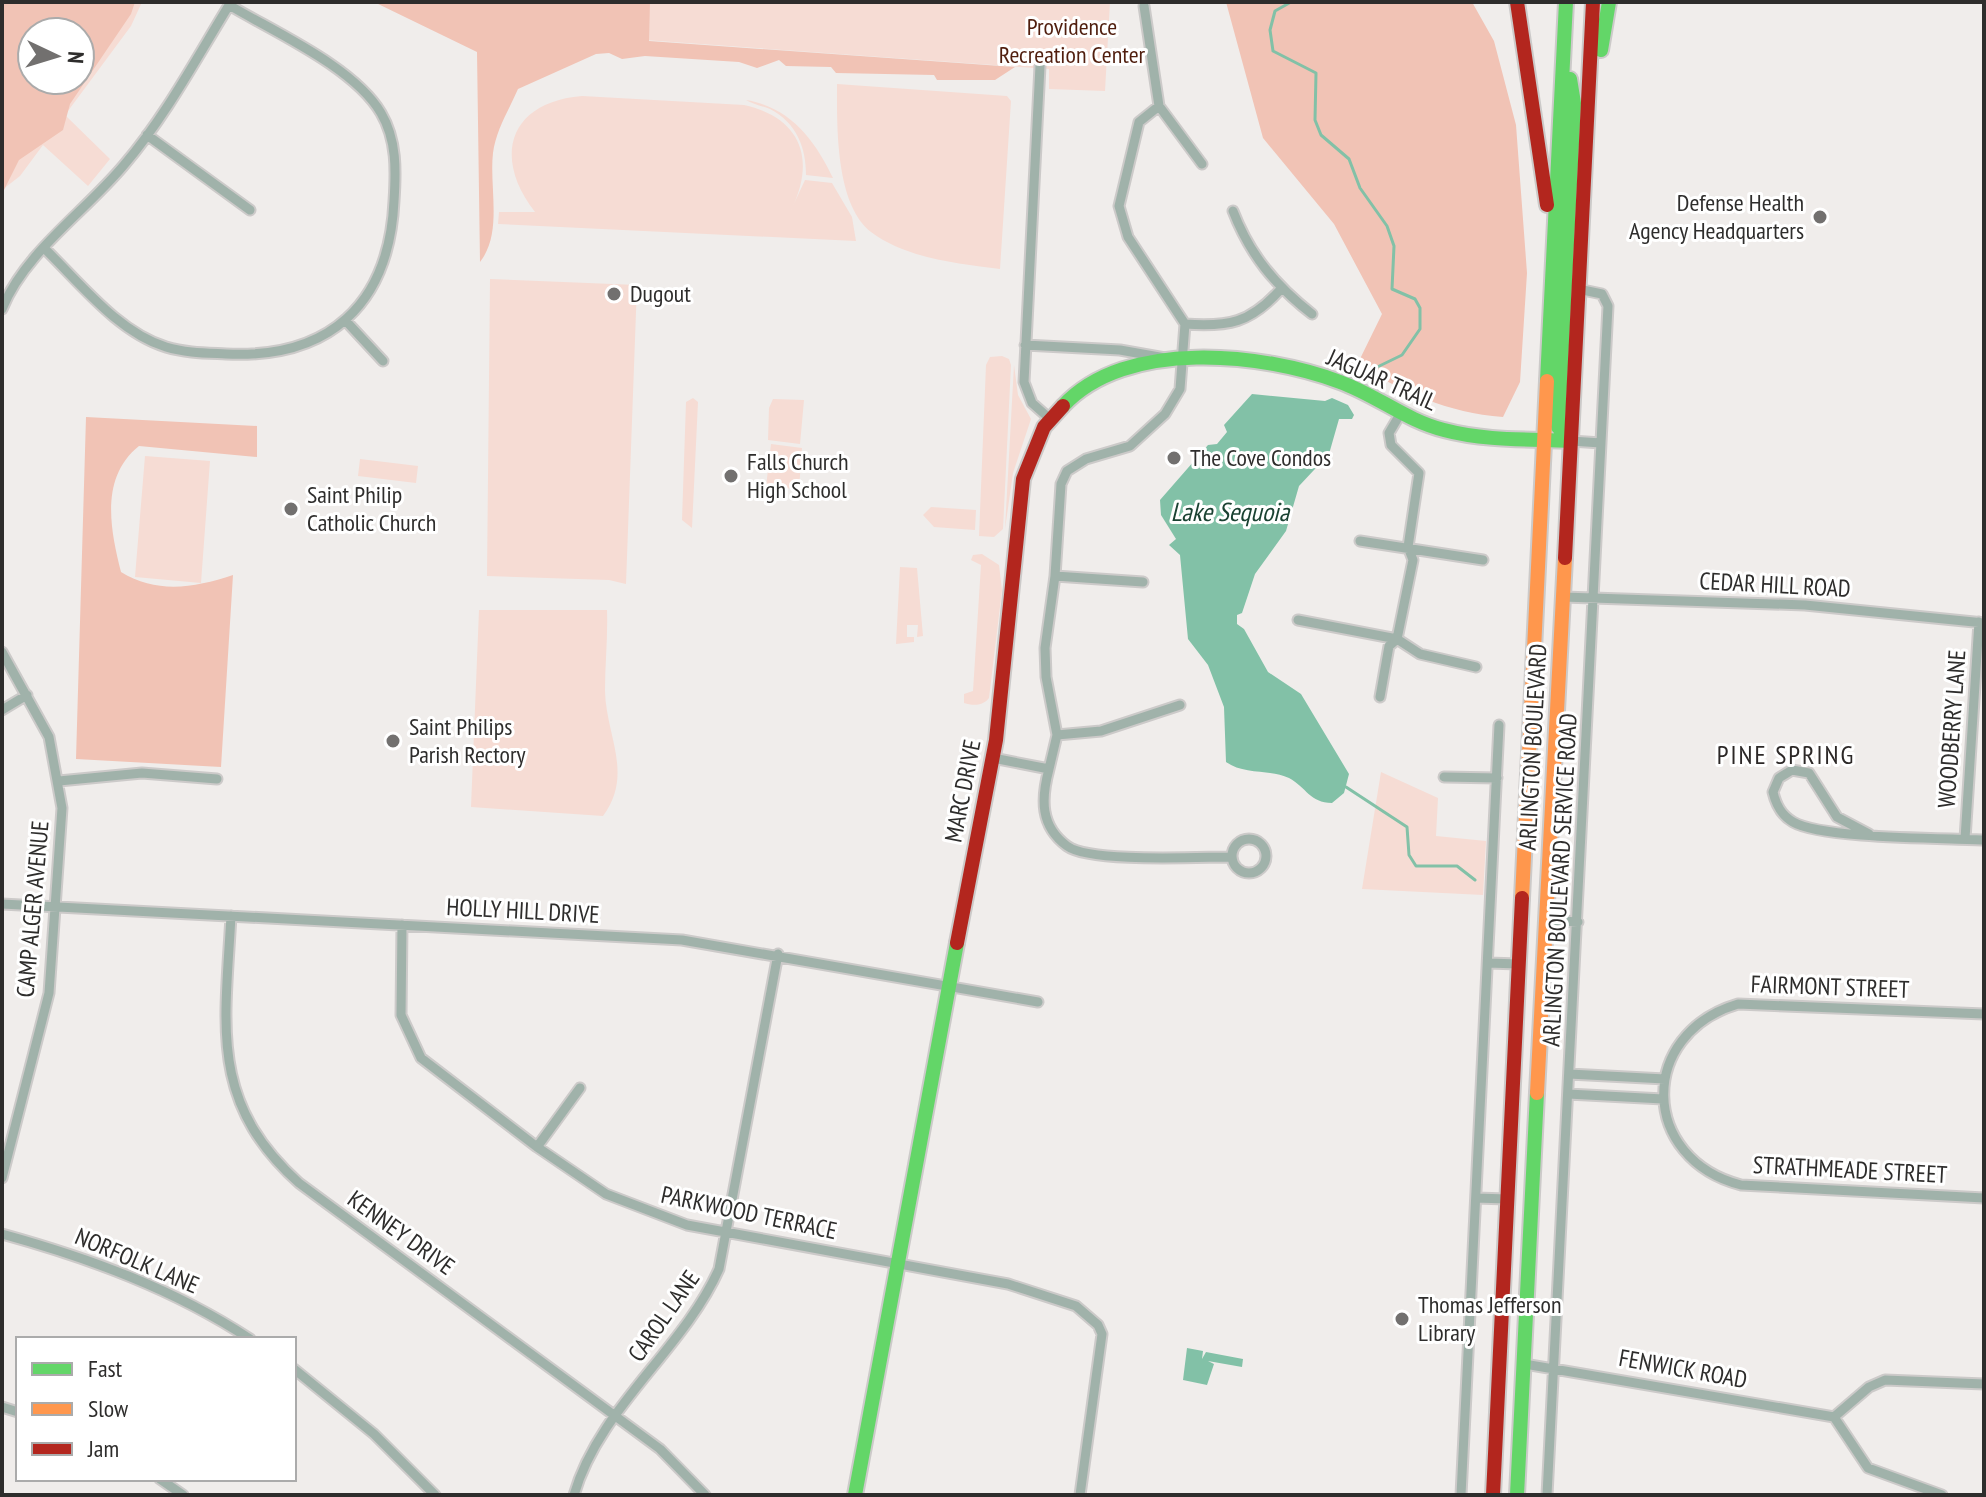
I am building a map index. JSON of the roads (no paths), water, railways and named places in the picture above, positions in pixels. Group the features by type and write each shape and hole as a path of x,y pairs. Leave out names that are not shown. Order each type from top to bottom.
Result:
{"main road":[{"path":"1517,2 1545,182 1552,291"},
{"name":"ARLINGTON BOULEVARD","path":"1493,1495 1566,2"},
{"name":"ARLINGTON BOULEVARD","path":"1517,1495 1593,2"},
{"path":"1586,136 1609,2"},
{"path":"1564,45 1574,103 1558,427 1571,441"},
{"name":"JAGUAR TRAIL","path":"1050,419 1071,397 1098,380 1177,358 1230,358 1299,369 1359,389 1428,425 1450,431 1571,441"},
{"name":"MARC DRIVE","path":"855,1495 993,758 1022,481 1033,447 1050,419"}],"street":[{"path":"2,309 12,288 45,249 124,166 230,3 359,86 381,113 389,131 396,165 391,235 377,277 345,320 316,342 279,354 185,352 166,347 132,330 45,249"},
{"path":"1144,6 1159,106 1202,164"},
{"path":"1040,66 1024,387 1032,403 1050,419"},
{"path":"1159,106 1139,122 1119,206 1128,237 1185,324 1177,358 1180,389 1165,414 1130,446 1086,459 1067,471 1061,484 1055,576 1045,648 1046,677 1057,735 1042,794 1043,810 1051,830 1069,849 1119,857 1231,857"},
{"path":"147,135 250,210"},
{"path":"1233,211 1245,243 1280,290 1312,314"},
{"name":"ARLINGTON BOULEVARD SERVICE ROAD","path":"1547,1495 1608,303 1598,292 1578,289"},
{"path":"1185,324 1230,325 1259,312 1280,290"},
{"path":"345,320 383,361"},
{"path":"1025,345 1120,350 1177,358"},
{"path":"1380,697 1389,646 1397,639 1413,560 1408,547 1419,473 1412,462 1391,445 1389,433 1402,411"},
{"path":"1571,441 1601,443"},
{"path":"1360,541 1483,560"},
{"path":"1055,576 1143,582"},
{"name":"CEDAR HILL ROAD","path":"1563,597 1805,605 1981,623"},
{"path":"1298,620 1397,639 1420,654 1476,667"},
{"name":"WOODBERRY LANE","path":"1965,839 1981,623"},
{"name":"CAMP ALGER AVENUE","path":"2,652 49,737 59,781 57,907 49,993 2,1178"},
{"path":"2,710 27,695"},
{"path":"1057,735 1101,731 1180,705"},
{"path":"1461,1495 1499,725"},
{"path":"993,758 1049,769"},
{"path":"1869,834 1837,817 1809,773 1792,770 1779,778 1774,796 1790,820 1813,829 1869,834 1984,840"},
{"path":"59,781 142,773 217,779"},
{"path":"1444,777 1497,778"},
{"name":"HOLLY HILL DRIVE","path":"2,904 682,940 778,954 1038,1002"},
{"name":"KENNEY DRIVE","path":"231,916 225,1016 228,1063 241,1106 263,1147 299,1183 660,1449 705,1495"},
{"path":"1546,920 1578,922"},
{"name":"PARKWOOD TERRACE","path":"402,925 399,1000 412,1045 432,1070 581,1179 627,1204 672,1221 1008,1284 1076,1306 1098,1325 1101,1348 1080,1495"},
{"name":"CAROL LANE","path":"574,1495 585,1465 714,1281 778,954"},
{"path":"1488,963 1519,964"},
{"name":"FAIRMONT STREET","path":"1663,1099 1665,1079 1675,1049 1685,1035 1707,1016 1738,1004 1984,1014"},
{"path":"1569,1074 1665,1079"},
{"path":"537,1147 580,1088"},
{"path":"1568,1094 1663,1099"},
{"name":"STRATHMEADE STREET","path":"1663,1099 1668,1123 1685,1152 1697,1165 1725,1181 1741,1185 1984,1198"},
{"path":"1476,1198 1507,1199"},
{"name":"NORFOLK LANE","path":"2,1234 61,1251 141,1281 246,1337"},
{"name":"FENWICK ROAD","path":"1524,1364 1553,1366 1834,1417"},
{"path":"296,1371 374,1434 435,1495"},
{"path":"1939,1495 1868,1468 1834,1417 1869,1387 1885,1380 1984,1384"},
{"path":"163,1481 183,1495"}],"water":[{"name":"Lake Sequoia","path":"1252,394 1325,401 1332,398 1348,405 1354,415 1352,419 1339,419 1329,454 1299,486 1286,531 1255,574 1242,613 1237,615 1237,624 1244,629 1268,672 1301,694 1349,774 1344,793 1332,803 1318,800 1289,778 1241,769 1226,762 1224,707 1208,665 1188,639 1180,555 1169,545 1176,539 1161,515 1160,500 1208,445 1217,444 1227,432 1224,425"},
{"path":"1187,1348 1203,1351 1202,1359 1206,1352 1243,1359 1242,1367 1208,1361 1214,1364 1207,1385 1183,1380"}],"waterway":[{"path":"1291,2 1275,11 1270,30 1273,51 1316,73 1315,120 1321,135 1349,159 1360,188 1387,226 1394,246 1392,289 1415,299 1420,308 1420,329 1402,355 1367,372"},
{"path":"1346,787 1407,827 1409,855 1416,866 1457,866 1475,880"}],"place":[{"name":"Defense Health Agency Headquarters","path":"1820,217"},
{"name":"Dugout","path":"614,294"},
{"name":"The Cove Condos","path":"1174,458"},
{"name":"Falls Church High School","path":"731,476"},
{"name":"Saint Philip Catholic Church","path":"291,509"},
{"name":"Saint Philips Parish Rectory","path":"393,741"},
{"name":"Thomas Jefferson Library","path":"1402,1319"}],"district":[{"name":"PINE SPRING","path":"1786,755"}],"park label":[{"name":"Providence Recreation Center","path":"1072,41"}]}
